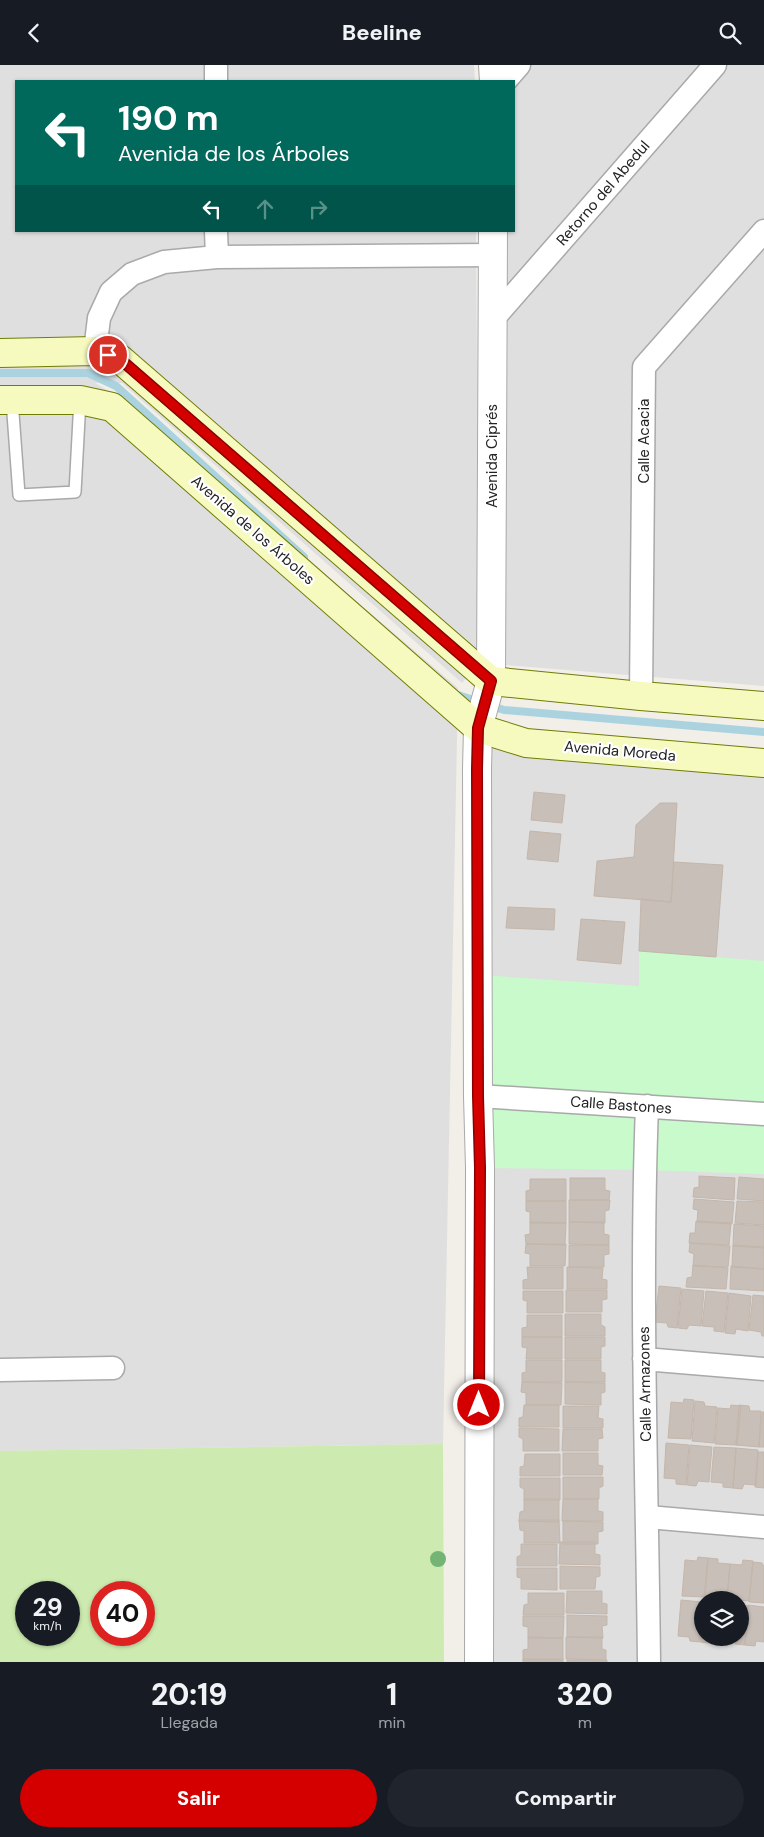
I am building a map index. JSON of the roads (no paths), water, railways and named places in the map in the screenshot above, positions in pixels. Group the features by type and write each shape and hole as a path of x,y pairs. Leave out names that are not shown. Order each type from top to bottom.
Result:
{"main road":[{"path":"0,353 95,351 120,359 491,681 641,697 764,705"},
{"name":"Avenida de los Árboles","path":"6,400 80,400 112,407 478,728"},
{"name":"Avenida Moreda","path":"478,728 526,743 764,763"}],"street":[{"path":"216,65 216,80"},
{"path":"493,65 494,80"},
{"path":"506,80 519,65"},
{"name":"Retorno del Abedul","path":"492,320 715,65"},
{"name":"Calle Acacia","path":"641,697 644,367 764,231"},
{"path":"216,232 217,257"},
{"path":"95,351 99,318 111,292 132,273 164,262 217,257 493,243"},
{"name":"Avenida Ciprés","path":"479,1662 480,1168 478,1096 478,728 491,681 493,243"},
{"name":"Calle Bastones","path":"478,1096 764,1114"},
{"name":"Calle Armazones","path":"647,1106 644,1173 644,1359 650,1662"},
{"path":"644,1359 764,1369"},
{"path":"0,1370 113,1368"},
{"path":"648,1517 764,1527"}],"lane":[{"path":"6,400 19,495 75,492 80,400"}],"waterway":[{"path":"0,373 88,373 116,386 304,557"},
{"path":"455,694 504,710 764,732"}]}
